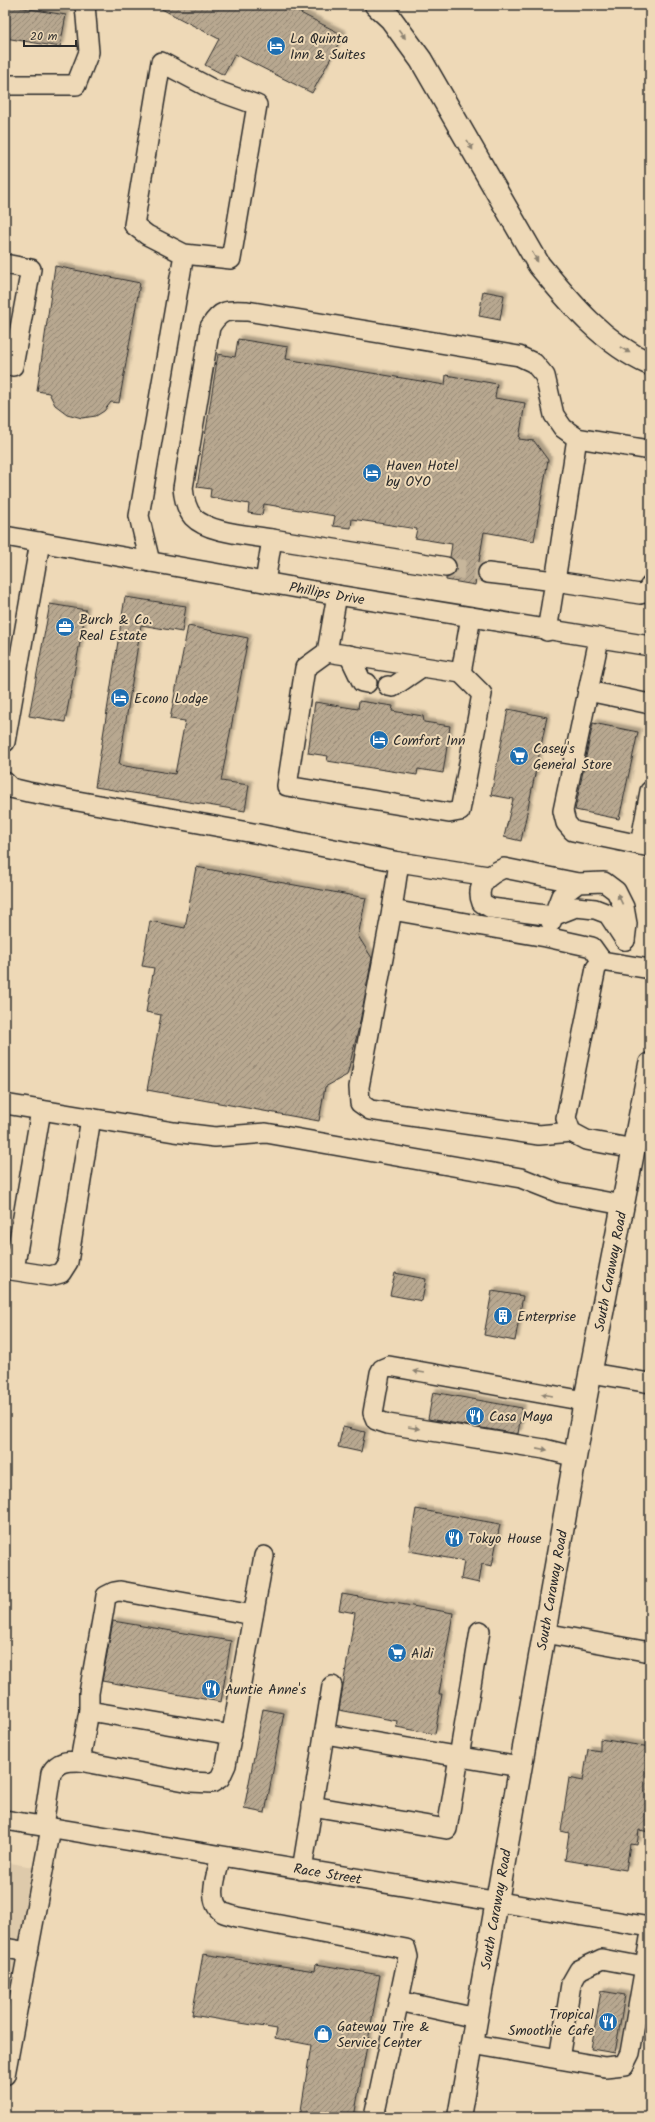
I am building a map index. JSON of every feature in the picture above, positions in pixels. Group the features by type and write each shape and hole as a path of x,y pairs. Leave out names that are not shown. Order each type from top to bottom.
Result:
{"main road":[{"path":"376,5 390,20 421,60 539,265 563,295 589,322 613,343 650,364"},
{"name":"South Caraway Road","path":"459,2117 585,1401 650,1064"}],"street":[{"path":"5,85 76,86 89,52 85,5"},
{"path":"161,62 212,89 257,105 231,259 184,254 146,235 134,225 161,62"},
{"path":"150,562 139,516 184,254"},
{"path":"5,264 31,269 13,366 5,364"},
{"path":"446,567 207,527 192,516 185,503 183,488 210,327 217,316 229,310 248,311 520,356 534,363 545,376 554,415 562,428 577,438 650,450"},
{"path":"547,631 577,438"},
{"name":"Phillips Drive","path":"5,536 547,631 650,646"},
{"path":"265,582 272,539"},
{"path":"5,742 40,542"},
{"path":"488,573 555,581 640,594 646,592 650,586"},
{"path":"328,652 336,595"},
{"path":"461,673 471,618"},
{"path":"598,639 563,811 566,823 573,831 645,846 650,791"},
{"path":"328,652 461,673 482,694 460,811 449,814 287,786 305,668 328,652"},
{"path":"348,655 362,682 367,683"},
{"path":"388,686 392,687 422,667"},
{"path":"588,691 650,704"},
{"path":"5,782 11,788 28,792 259,834 399,862 488,876"},
{"path":"399,862 392,910 360,1087 360,1103 370,1110 539,1135 571,1132 586,1140 634,1149"},
{"path":"621,964 627,924 624,907 616,891 604,882 578,883 504,868 488,876 483,882 479,895 482,903 491,908 553,916 576,907 595,909 608,914 624,940"},
{"path":"546,937 561,896 578,883"},
{"path":"392,910 546,937 592,947 602,961 650,969"},
{"path":"571,1132 566,1118 596,968 602,961"},
{"path":"5,1104 174,1132 214,1137 266,1133 522,1178 560,1193 623,1206"},
{"path":"41,1110 10,1269 50,1276 61,1273 68,1262 91,1118"},
{"path":"576,1457 544,1449 384,1423 376,1420 372,1413 380,1373 382,1369 389,1366 585,1401"},
{"path":"591,1373 650,1383"},
{"path":"5,2075 28,1952 47,1827 51,1773 55,1766 65,1761 80,1761 190,1782 212,1783 220,1778 226,1765 232,1735 264,1556"},
{"path":"80,1761 89,1711 89,1693 106,1596 114,1592 253,1615"},
{"path":"312,1806 447,1829 480,1631"},
{"path":"544,1633 650,1652"},
{"path":"302,1870 332,1686"},
{"path":"89,1711 232,1735"},
{"path":"325,1734 459,1758 520,1767"},
{"name":"Race Street","path":"5,1820 220,1857 650,1927"},
{"path":"220,1857 213,1895 215,1904 222,1912 237,1917 406,1949 408,1957 374,2117"},
{"path":"472,2044 605,2067 624,2064 630,2053 650,1938"},
{"path":"5,1948 28,1952"},
{"path":"559,2059 571,1984 579,1970 602,1959 645,1967"},
{"path":"399,2001 476,2018"}],"shaded area":[{"path":"5,1862 33,1867 5,2012"}],"building":[{"path":"5,5 66,15 60,47 5,38"},
{"name":"La Quinta Inn & Suites","path":"154,5 285,5 343,35 312,93 235,54 224,75 205,65 219,39"},
{"path":"55,266 140,283 119,403 111,402 104,411 96,416 82,418 67,414 55,405 49,393 37,391"},
{"path":"483,291 504,295 500,320 479,316"},
{"name":"Haven Hotel by OYO","path":"238,339 288,347 286,359 445,385 446,375 497,384 495,398 525,403 519,439 534,441 548,460 534,541 484,532 475,585 446,580 446,578 454,574 457,569 456,563 450,557 452,544 415,538 417,529 352,519 351,528 333,526 335,516 264,504 262,515 248,513 249,504 210,497 211,489 197,487 218,354 235,357"},
{"path":"125,597 186,606 182,632 141,625 119,765 175,774 185,721 170,719 188,626 248,638 221,781 249,785 245,811 95,787"},
{"path":"50,604 86,610 65,722 29,716"},
{"name":"Comfort Inn","path":"359,701 393,706 392,711 423,716 424,722 450,726 443,773 418,769 417,775 327,761 328,756 308,753 315,702 358,709"},
{"name":"Casey's General Store","path":"508,709 547,717 521,841 504,837 513,799 491,795"},
{"name":"Casey's General Store","path":"593,723 638,732 619,819 575,810"},
{"path":"196,867 366,898 358,936 372,958 359,1027 347,1075 325,1087 319,1121 147,1090 161,1015 146,1012 154,968 142,966 150,921 185,928"},
{"path":"395,1273 426,1279 422,1301 390,1295"},
{"name":"Enterprise","path":"492,1291 523,1296 515,1341 484,1335"},
{"name":"Casa Maya","path":"433,1392 522,1408 518,1434 428,1419"},
{"path":"343,1427 365,1432 361,1452 338,1447"},
{"name":"Tokyo House","path":"416,1509 500,1524 492,1566 482,1564 479,1583 461,1579 464,1561 409,1551"},
{"name":"Aldi","path":"342,1594 453,1613 439,1694 442,1694 435,1734 396,1727 397,1721 339,1710 355,1613 339,1610"},
{"path":"113,1621 231,1641 221,1702 102,1681"},
{"path":"263,1709 284,1713 265,1813 244,1809"},
{"path":"600,1739 650,1747 650,1832 639,1830 637,1845 630,1844 626,1870 565,1860 569,1833 561,1831 569,1778 583,1781 588,1749 600,1751"},
{"name":"Gateway Tire & Service Center","path":"203,1954 315,1971 316,1964 380,1975 354,2117 300,2117 311,2045 275,2038 277,2029 192,2015"},
{"name":"Tropical Smoothie Cafe","path":"601,1991 625,1995 615,2053 591,2049"}],"tunnel":[{"path":"446,567 488,573"}],"place":[{"name":"La Quinta Inn & Suites","path":"276,46"},
{"name":"Haven Hotel by OYO","path":"372,473"},
{"name":"Burch & Co. Real Estate","path":"65,627"},
{"name":"Econo Lodge","path":"120,698"},
{"name":"Comfort Inn","path":"379,740"},
{"name":"Casey's General Store","path":"519,756"},
{"name":"Enterprise","path":"503,1316"},
{"name":"Casa Maya","path":"475,1416"},
{"name":"Tokyo House","path":"454,1538"},
{"name":"Aldi","path":"397,1653"},
{"name":"Auntie Anne's","path":"211,1689"},
{"name":"Tropical Smoothie Cafe","path":"608,2022"},
{"name":"Gateway Tire & Service Center","path":"323,2034"}]}
